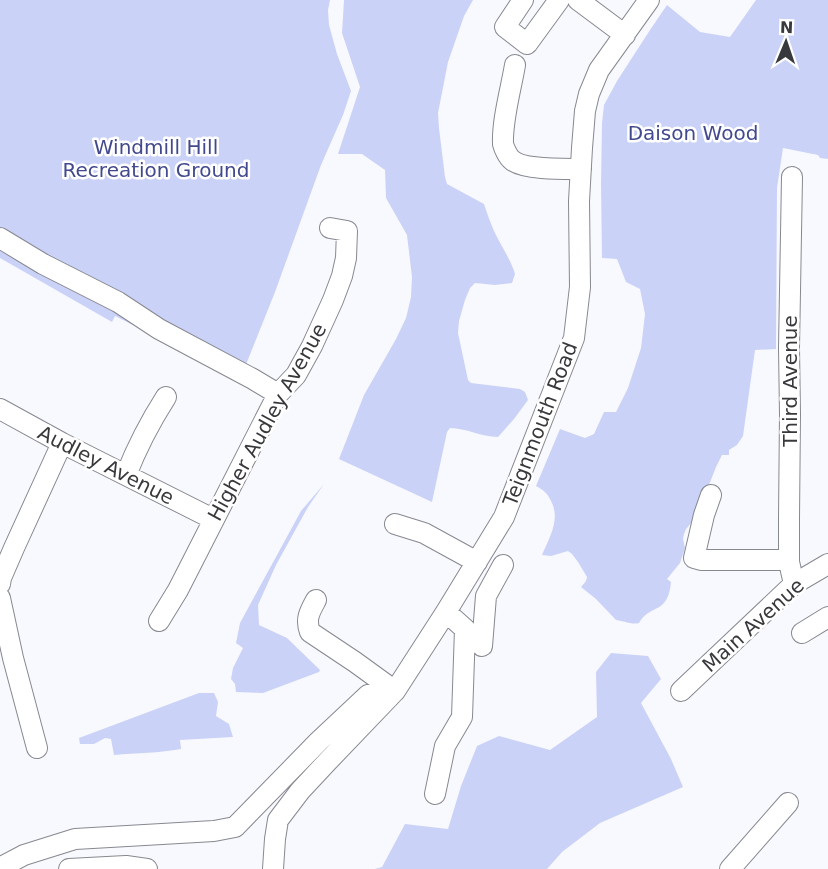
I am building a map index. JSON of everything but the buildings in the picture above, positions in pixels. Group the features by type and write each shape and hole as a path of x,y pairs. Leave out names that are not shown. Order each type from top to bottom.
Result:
{"street":[{"path":"523,0 505,27 527,44 559,0"},
{"path":"578,0 625,35"},
{"name":"Teignmouth Road","path":"273,869 278,820 328,760 395,691 504,517 574,338 580,287 579,201 585,111 589,94 599,70 648,0"},
{"path":"515,65 504,126 503,147 511,160 527,166 581,169"},
{"name":"Third Avenue","path":"792,177 789,562 794,584"},
{"name":"Higher Audley Avenue","path":"159,621 178,590 278,394 296,375 333,300 346,258 347,231 330,228"},
{"path":"0,238 43,264 118,302 159,329 278,394"},
{"path":"126,475 155,413 166,397"},
{"name":"Audley Avenue","path":"0,409 213,519"},
{"path":"0,584 62,443"},
{"path":"711,495 694,558 789,562"},
{"path":"395,524 424,533 474,567 491,586"},
{"name":"Main Avenue","path":"681,691 794,584 828,564"},
{"path":"482,646 486,596 503,565"},
{"path":"0,598 37,748"},
{"path":"316,600 309,611 307,620 310,632 395,691"},
{"path":"435,794 445,746 462,717 465,629 446,612"},
{"path":"802,633 828,617"},
{"path":"0,869 24,855 75,839 214,831 235,827 319,741 368,695 395,691"},
{"path":"730,869 788,803"},
{"path":"69,869 126,866 147,869"}],"green space":[{"name":"Windmill Hill Recreation Ground","path":"0,0 330,0 329,25 351,91 245,367 187,349 115,316 112,322 0,258"},
{"path":"344,0 473,0 464,16 448,62 438,113 445,177 447,184 484,204 515,274 512,283 495,285 475,283 470,288 459,321 458,333 468,380 471,383 520,389 525,392 528,400 498,437 450,428 447,432 432,502 339,459 364,395 406,318 411,297 412,277 407,235 386,198 385,170 362,154 338,154 360,87 342,33"},
{"name":"Daison Wood","path":"756,0 828,0 828,159 783,148 777,188 776,349 755,350 743,436 737,445 729,450 729,455 722,455 702,503 686,529 683,539 685,548 680,563 667,579 671,582 666,600 639,623 616,620 581,587 587,577 572,554 568,551 551,556 542,555 553,529 555,516 549,497 536,486 560,429 585,438 594,434 604,412 616,412 628,388 641,348 645,314 640,289 626,282 617,259 602,258 601,184 604,105 667,5 700,32 730,37"},
{"path":"324,484 308,507 276,565 258,605 259,625 287,638 320,670 263,693 236,692 235,684 231,679 233,668 243,648 236,643 240,623 301,511"},
{"path":"611,653 648,656 661,679 641,703 683,787 600,823 562,852 547,869 375,869 382,867 405,824 448,829 461,786 477,746 499,736 550,750 597,717 596,672"},
{"path":"199,693 214,693 218,702 216,716 229,724 233,737 180,740 181,749 114,755 111,739 105,738 94,744 80,744 79,738"}]}
